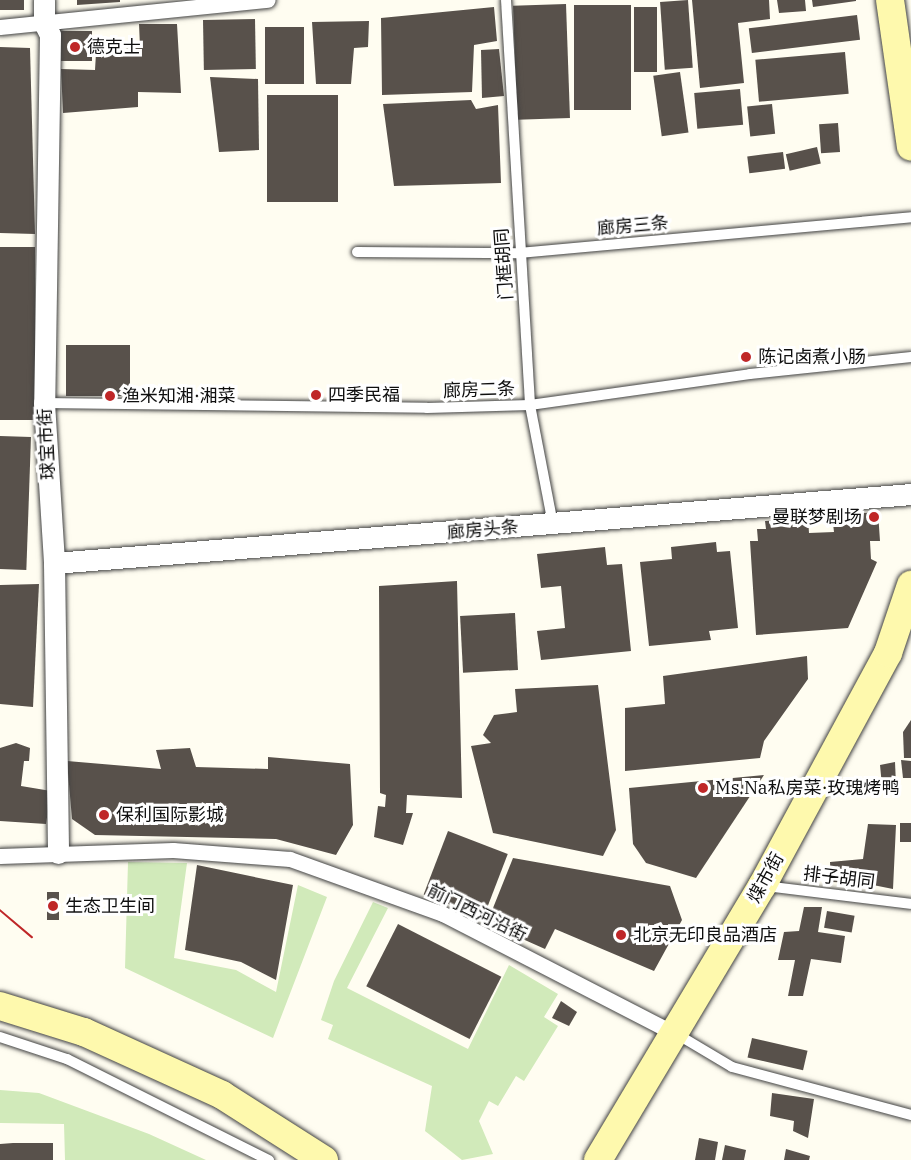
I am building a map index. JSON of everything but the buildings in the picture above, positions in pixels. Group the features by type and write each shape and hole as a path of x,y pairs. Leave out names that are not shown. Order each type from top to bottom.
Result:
{"main road":[{"path":"890,0 911,146"},
{"name":"煤市街","path":"598,1160 762,886 888,653 906,614 911,585"},
{"path":"0,1006 84,1032 222,1095 324,1160"}],"street":[{"name":"球宝市街","path":"44,0 47,29 44,404 54,563 58,853"},
{"path":"0,27 47,29 268,0"},
{"name":"廊房头条","path":"54,563 911,494"},
{"name":"前门西河沿街","path":"0,856 173,850 290,860 443,914 674,1033"}],"lane":[{"name":"门框胡同","path":"506,0 519,253 530,405 553,524"},
{"name":"廊房三条","path":"357,252 519,253 911,217"},
{"name":"廊房二条","path":"44,404 416,408 530,405 750,374 911,357"},
{"name":"排子胡同","path":"762,886 911,904"},
{"name":"前门西河沿街","path":"674,1033 732,1067 911,1115"},
{"path":"0,1037 67,1059 269,1160"}],"green space":[{"path":"128,862 187,863 174,958 236,970 276,992 298,885 327,897 273,1038 125,968"},
{"path":"373,902 388,908 347,988 468,1049 509,965 558,994 544,1017 558,1026 524,1081 516,1076 498,1106 489,1101 479,1121 493,1154 462,1160 425,1131 432,1086 328,1039 333,1025 321,1020 334,981"},
{"path":"0,1090 39,1093 149,1134 206,1160 65,1160 64,1124 0,1123"}],"tram line":[{"path":"0,910 32,937"}],"place":[{"name":"德克士","path":"75,47"},
{"name":"陈记卤煮小肠","path":"746,357"},
{"name":"四季民福","path":"316,395"},
{"name":"渔米知湘·湘菜","path":"110,396"},
{"name":"曼联梦剧场","path":"874,517"},
{"name":"Ms.Na私房菜·玫瑰烤鸭","path":"703,788"},
{"name":"保利国际影城","path":"104,815"},
{"name":"生态卫生间","path":"53,906"},
{"name":"北京无印良品酒店","path":"621,935"}]}
